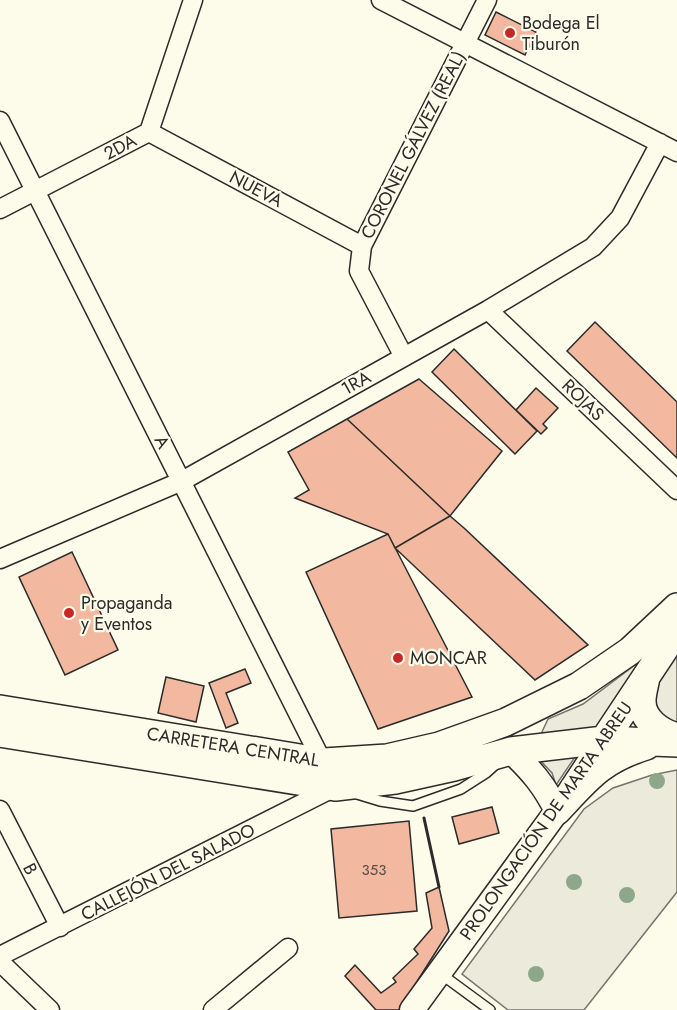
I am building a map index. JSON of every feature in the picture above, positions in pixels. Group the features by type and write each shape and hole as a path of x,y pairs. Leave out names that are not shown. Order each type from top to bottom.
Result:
{"main road":[{"name":"CARRETERA CENTRAL","path":"0,709 324,762 387,758 439,746 506,722 587,680 630,651 677,607"},
{"name":"PROLONGACIÓN DE MARTA ABREU","path":"604,740 677,630"},
{"path":"556,811 604,764 622,754 670,741 665,733 649,721 642,702 646,676"},
{"name":"CARRETERA CENTRAL","path":"0,732 335,787 395,780 511,751 604,740 670,741"}],"street":[{"name":"2DA","path":"0,208 36,192 149,132 193,0"},
{"path":"381,0 677,152"},
{"name":"CORONEL GÁLVEZ (REAL)","path":"404,357 359,271 362,246 487,0"},
{"name":"A","path":"0,121 335,787"},
{"name":"NUEVA","path":"149,132 362,246"},
{"name":"1RA","path":"0,559 182,481 488,310 593,247 620,218 660,143"},
{"name":"ROJAS","path":"488,310 677,490"},
{"name":"PROLONGACIÓN DE MARTA ABREU","path":"412,1010 556,811 604,740"},
{"path":"511,751 534,773 546,789 556,811"},
{"name":"CALLEJÓN DEL SALADO","path":"0,956 335,787"},
{"name":"B","path":"0,810 60,927"},
{"path":"213,1010 288,948"},
{"path":"0,962 50,1010"}],"lane":[{"path":"439,972 490,1010"}],"shaded area":[{"path":"677,654 677,729 658,710 651,692 657,677"},
{"path":"643,659 596,728 541,734 548,719 583,704"},
{"path":"577,754 556,785 552,773 538,758"},
{"path":"677,770 677,892 584,1010 508,1010 462,974 584,809 613,788 652,775"}],"building":[{"name":"Bodega El Tiburón","path":"496,12 536,32 525,55 485,35"},
{"path":"595,322 677,402 677,458 567,351"},
{"path":"454,349 537,431 515,454 432,372"},
{"path":"419,379 502,451 450,516 347,419"},
{"path":"536,388 558,408 543,424 547,428 541,434 516,410"},
{"path":"347,419 450,516 395,548 388,534 295,498 309,490 288,452"},
{"path":"450,516 588,645 535,680 395,548"},
{"name":"MONCAR","path":"388,534 472,697 378,729 306,572"},
{"name":"Propaganda y Eventos","path":"72,552 118,650 65,675 19,577"},
{"path":"245,669 251,683 226,693 238,723 226,728 209,683"},
{"path":"166,677 204,686 196,722 158,713"},
{"path":"492,807 499,833 459,844 452,817"},
{"path":"409,821 417,911 339,918 331,829"},
{"path":"439,887 449,931 399,1010 376,1010 345,976 355,965 381,993 396,982 393,978 418,954 414,949 432,928 426,893"}],"wall":[{"path":"424,818 439,887"}],"place":[{"name":"Bodega El Tiburón","path":"510,33"},
{"name":"Propaganda y Eventos","path":"69,613"},
{"name":"MONCAR","path":"398,658"}]}
